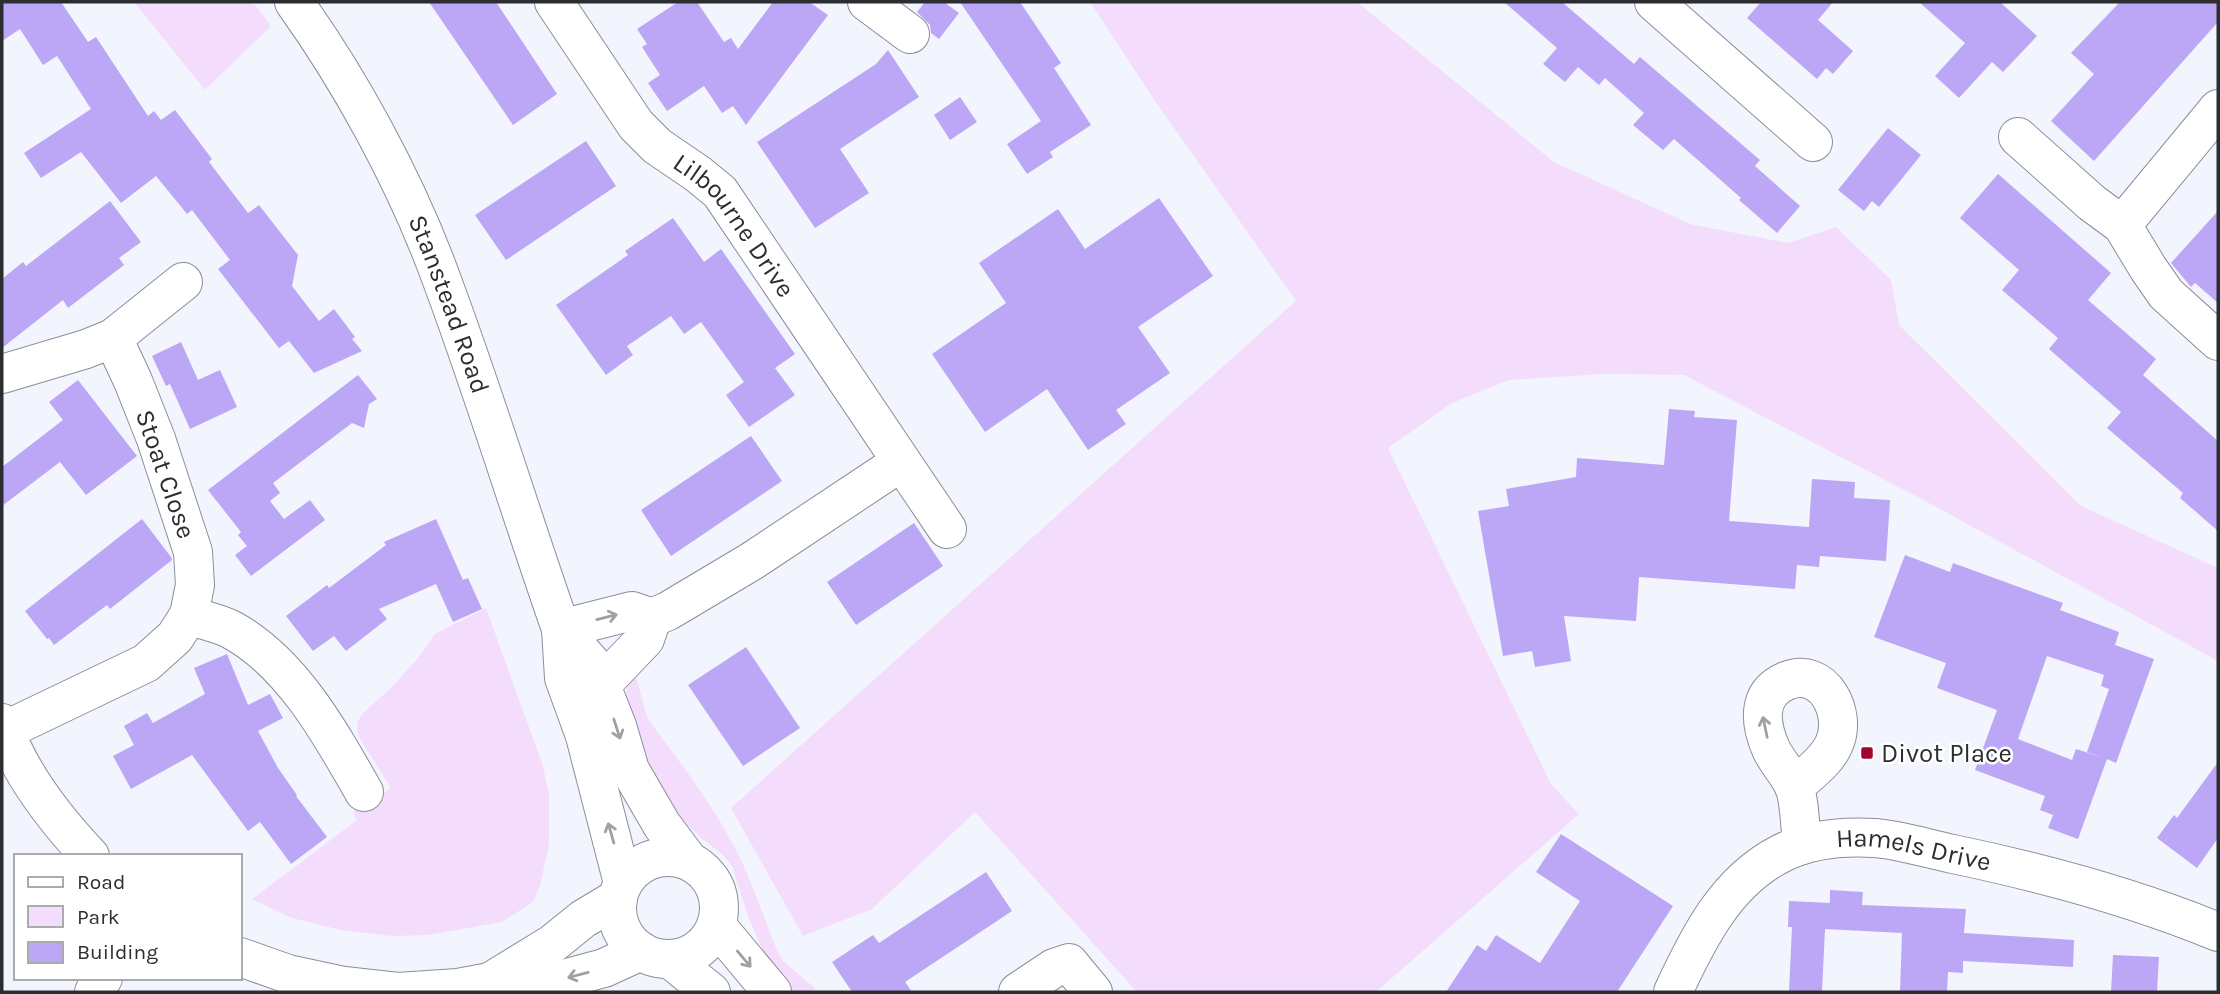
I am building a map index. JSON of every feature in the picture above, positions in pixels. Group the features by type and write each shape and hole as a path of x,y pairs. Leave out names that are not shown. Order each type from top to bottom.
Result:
{"street":[{"name":"Stanstead Road","path":"294,2 358,103 402,185 432,254 561,629 564,678 585,736 621,891"},
{"name":"Lilbourne Drive","path":"554,2 636,125 657,146 720,192 947,529"},
{"path":"867,2 910,33"},
{"path":"1654,2 1813,142"},
{"path":"2122,225 2218,109"},
{"path":"2018,137 2092,203 2122,225 2166,294 2218,341"},
{"path":"2,374 86,349 113,338 183,282"},
{"name":"Stoat Close","path":"3,727 146,663 175,638 189,615 195,585 193,552 156,439 113,338"},
{"path":"561,629 632,611 652,618 668,611 752,561 901,462"},
{"path":"189,615 230,629 267,654 298,689 332,735 364,792"},
{"path":"601,685 645,639 652,618"},
{"name":"Stanstead Road","path":"561,629 593,665 617,726 630,770 662,825 689,861"},
{"path":"3,727 29,779 66,831 88,854"},
{"path":"1794,788 1802,845"},
{"name":"Hamels Drive","path":"1673,992 1714,912 1747,876 1783,852 1838,838 1877,838 2030,871 2113,894 2218,932"},
{"path":"242,958 288,974 344,986 398,992 458,988 490,982 530,988 655,955 685,956 698,949 709,938 716,925 718,895 712,881 702,869 689,861 674,857 652,860 632,871 621,891 618,913 621,928 629,941 655,955 711,992"},
{"path":"490,982 552,944 621,891"},
{"path":"716,925 772,992"},
{"path":"1018,992 1054,968 1069,963 1093,992"}],"green space":[{"path":"134,2 253,2 271,26 205,90"},
{"path":"1090,2 1357,2 1554,162 1690,224 1788,243 1836,227 1891,280 1899,325 2081,506 2218,568 2218,661 1927,502 1684,375 1602,374 1509,380 1452,403 1388,448 1551,784 1579,814 1376,992 1137,992 975,812 872,909 803,936 731,808 1296,301 1155,101"},
{"path":"486,608 543,766 549,794 549,844 540,886 533,902 502,922 428,935 392,936 341,930 292,918 252,899 357,820 353,812 391,788 360,739 358,721 418,658 435,634"},
{"path":"632,669 650,722 709,803 730,838 783,961 816,989 812,992 787,992 759,942 732,866 684,822 647,771 625,699"}],"building":[{"path":"2,2 61,2 88,42 96,37 148,116 154,111 161,120 175,110 212,159 209,162 248,213 259,205 298,255 292,286 319,321 334,309 362,351 314,373 289,341 279,348 218,269 230,260 192,210 187,214 156,176 121,203 81,152 41,178 24,153 91,109 57,56 43,65 20,29 2,41"},
{"path":"429,2 496,2 557,94 513,125"},
{"path":"678,2 697,2 724,42 731,38 738,49 773,2 809,2 828,15 746,125 733,106 722,113 704,86 667,111 648,83 660,75 642,47 647,44 637,29"},
{"path":"925,2 944,2 959,13 939,39 931,33 930,25 917,12"},
{"path":"960,2 1020,2 1061,63 1054,68 1091,125 1050,152 1053,157 1027,174 1007,144 1041,121"},
{"path":"1504,2 1562,2 1634,64 1640,57 1760,160 1755,166 1800,206 1777,233 1674,139 1663,150 1633,125 1644,113 1605,78 1599,85 1578,67 1565,82 1543,64 1557,48"},
{"path":"1761,2 1833,2 1818,20 1853,51 1833,74 1826,68 1817,79 1747,18"},
{"path":"1919,2 2000,2 2037,36 2003,72 1992,62 1959,98 1935,76 1965,43"},
{"path":"2120,2 2218,2 2218,22 2094,161 2051,121 2094,74 2071,53"},
{"path":"888,50 919,97 840,149 869,193 815,228 757,142 876,64"},
{"path":"960,97 977,122 950,140 934,115"},
{"path":"1888,128 1921,155 1879,207 1872,201 1864,211 1838,190"},
{"path":"586,141 616,186 506,260 475,215"},
{"path":"1998,174 2111,273 2088,300 2156,359 2143,375 2218,441 2218,531 2180,498 2183,493 2107,428 2121,412 2049,349 2058,338 2002,290 2019,270 1960,218"},
{"path":"1159,198 1213,276 1138,327 1170,373 1116,410 1126,424 1088,450 1047,389 985,432 932,354 1006,303 979,263 1058,209 1085,249"},
{"path":"110,201 141,242 119,258 124,265 68,308 63,300 2,348 2,279 23,262 26,266"},
{"path":"2218,211 2218,303 2195,283 2191,287 2171,263"},
{"path":"673,218 704,262 721,249 795,354 775,368 795,395 749,427 726,395 744,382 701,322 684,334 671,316 627,346 633,355 606,375 556,305 628,255 625,251"},
{"path":"181,342 198,380 220,370 237,407 190,429 170,384 166,386 152,356"},
{"path":"358,375 377,399 369,404 364,428 352,423 273,483 280,493 270,501 284,519 310,500 325,520 251,576 235,555 247,546 238,535 241,532 208,490"},
{"path":"78,380 137,456 86,495 60,462 2,506 2,467 63,420 49,402"},
{"path":"1669,409 1695,411 1694,417 1737,420 1729,521 1809,527 1812,479 1855,482 1854,498 1890,500 1886,561 1820,556 1819,567 1797,565 1795,589 1639,577 1636,621 1564,616 1571,661 1535,667 1532,651 1503,656 1478,511 1509,506 1506,489 1576,477 1577,458 1664,465"},
{"path":"751,436 782,481 671,556 641,510"},
{"path":"142,519 172,560 110,609 107,605 54,645 25,611"},
{"path":"436,519 463,580 468,578 482,609 453,622 436,584 379,609 387,619 346,651 334,636 313,651 286,616 386,545 384,542"},
{"path":"914,523 943,566 856,625 827,582"},
{"path":"1905,555 1950,572 1953,563 2063,603 2060,610 2119,632 2115,645 2154,659 2116,763 2107,759 2078,839 2048,828 2053,815 2040,810 2045,796 1975,770 1997,710 1937,688 1946,663 1874,637","holes":["2047,656 2104,675 2101,686 2109,689 2087,752 2104,758 2076,749 2072,760 2018,739"]},
{"path":"746,647 800,728 743,766 688,685"},
{"path":"227,654 248,705 270,694 283,718 258,731 296,796 327,837 291,864 260,822 248,831 192,755 131,789 113,756 134,745 124,726 147,713 153,723 205,694 194,668"},
{"path":"2218,762 2218,838 2197,868 2157,838 2174,815 2177,818"},
{"path":"1561,834 1673,906 1617,992 1446,992 1477,945 1486,951 1496,935 1540,963 1580,901 1536,872"},
{"path":"986,872 1012,911 905,982 912,992 852,992 832,962 873,935 879,943"},
{"path":"1830,890 1863,892 1862,905 1966,909 1964,933 2074,940 2073,967 1963,961 1963,973 1948,972 1947,992 1900,992 1902,933 1825,929 1822,992 1789,992 1792,927 1788,927 1789,901 1830,903"},
{"path":"2113,955 2159,957 2157,992 2111,992"}],"place":[{"name":"Divot Place","path":"1867,753"}]}
